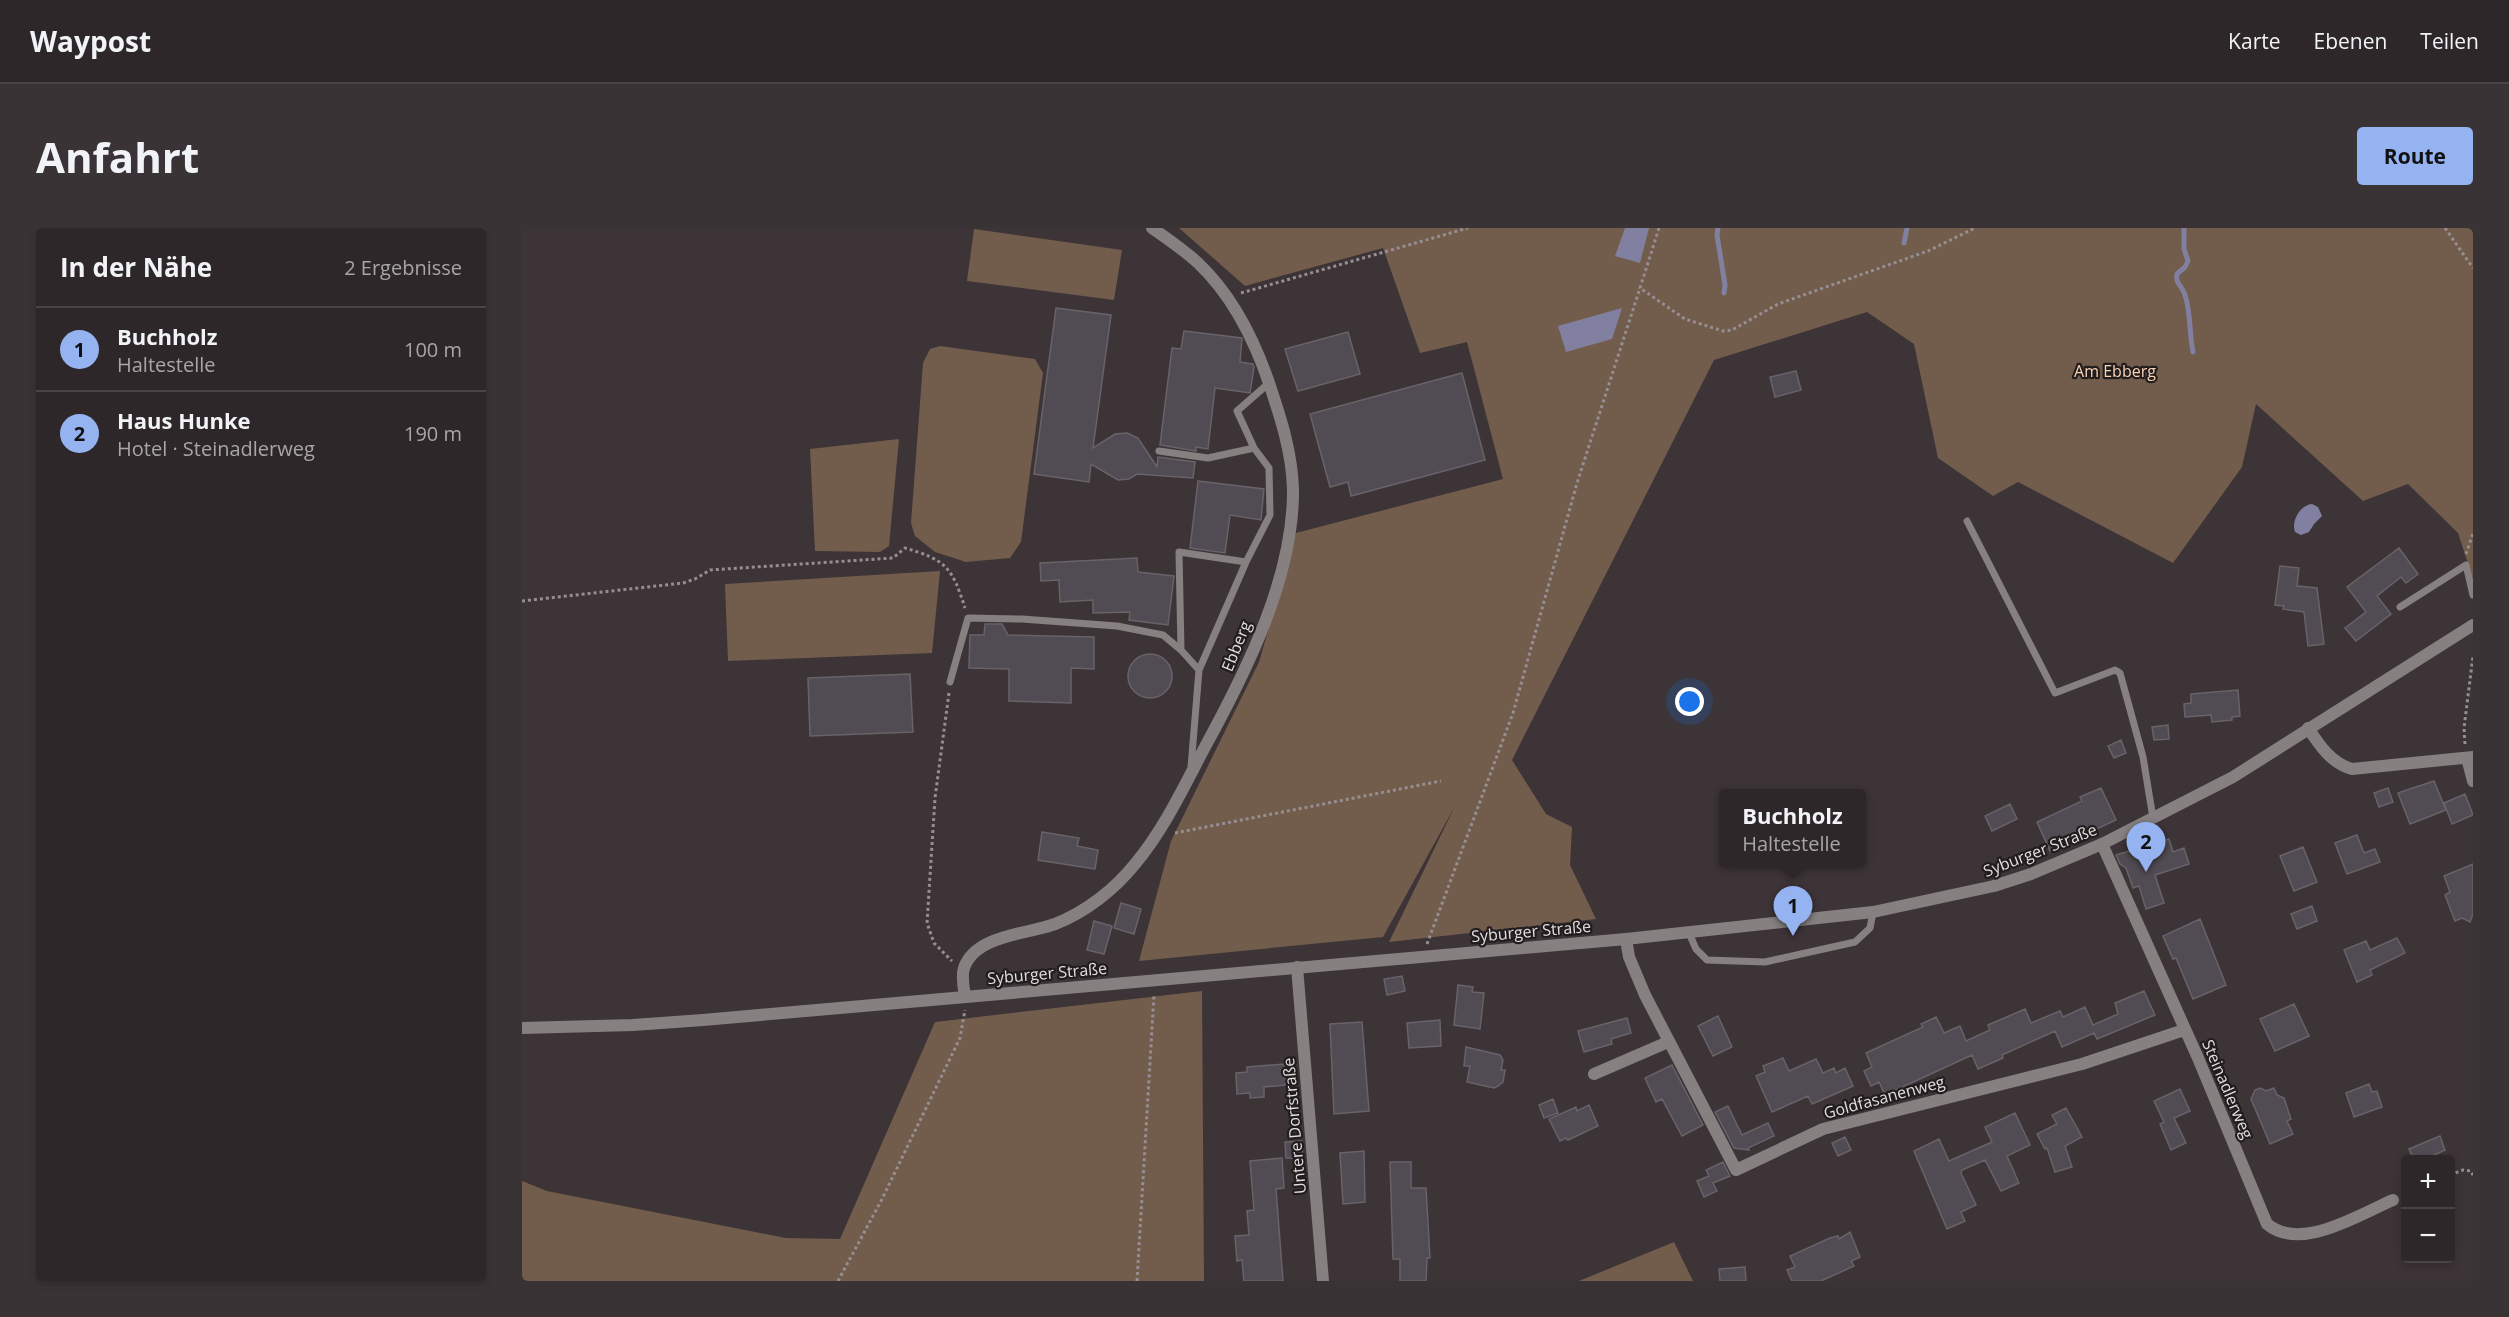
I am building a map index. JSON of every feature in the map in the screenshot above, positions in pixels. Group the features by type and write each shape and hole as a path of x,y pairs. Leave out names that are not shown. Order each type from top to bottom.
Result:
{"street":[{"name":"Ebberg","path":"963,969 968,959 991,941 1055,924 1077,913 1100,898 1134,866 1161,831 1233,696 1254,650 1282,564 1293,489 1287,446 1269,383 1252,337 1226,297 1200,265 1152,228"},
{"name":"Syburger Straße","path":"522,1028 668,1023 1626,939 1873,912 1994,886 2041,870 2102,844 2233,777 2473,625"},
{"path":"2308,728 2321,747 2340,765 2352,769 2470,757 2473,781"},
{"name":"Steinadlerweg","path":"2102,844 2267,1224 2277,1232 2299,1236 2329,1228 2393,1200"},
{"name":"Goldfasanenweg","path":"1626,939 1629,957 1668,1042 1736,1170 1823,1129 1891,1110 2082,1064 2184,1030"},
{"name":"Untere Dorfstraße","path":"1297,967 1323,1281"},
{"path":"963,969 965,997"},
{"path":"1594,1074 1668,1042"}],"lane":[{"path":"1190,775 1199,670 1246,562 1270,515 1269,468 1254,448 1237,411 1269,383"},
{"path":"1159,450 1208,458 1254,448"},
{"path":"1967,521 2055,693 2115,670 2120,673 2144,757 2153,818"},
{"path":"1182,650 1179,552 1246,562"},
{"path":"2400,607 2466,565 2473,596"},
{"path":"950,682 968,618 1022,619 1117,626 1163,635 1182,650 1199,670"},
{"path":"1689,933 1696,949 1707,960 1765,962 1855,942 1869,928 1873,912"}],"path":[{"path":"1226,297 1468,228"},
{"path":"1422,957 1513,712 1577,483 1659,228"},
{"path":"1640,288 1685,319 1723,331 1732,330 1778,304 1928,251 1975,228"},
{"path":"2445,228 2473,268"},
{"path":"2466,565 2466,553 2473,534"},
{"path":"522,601 683,583 710,570 893,558 905,548 939,560 949,569 968,618"},
{"path":"2470,757 2464,728 2473,656"},
{"path":"950,682 934,798 927,923 929,933 939,950 963,969"},
{"path":"1161,831 1184,832 1441,781"},
{"path":"1137,1281 1155,980"},
{"path":"838,1281 881,1201 960,1038 966,1016 965,997"},
{"path":"2455,1173 2463,1170 2471,1171 2473,1175"}],"green space":[{"name":"Am Ebberg","path":"1179,228 2473,228 2473,579 2458,533 2408,484 2363,501 2256,404 2242,467 2173,563 2018,482 1993,496 1938,458 1914,344 1867,312 1714,360 1512,760 1546,814 1572,827 1570,865 1596,919 1389,942 1455,806 1383,937 1139,961 1171,841 1259,662 1296,533 1503,479 1467,342 1420,353 1383,248 1245,286"},
{"path":"974,229 1122,250 1114,300 967,281"},
{"path":"940,346 1035,359 1043,373 1021,542 1010,558 966,562 935,552 915,536 911,523 923,363 930,349"},
{"path":"899,439 889,546 880,552 815,551 810,449"},
{"path":"940,571 932,653 728,661 725,584"},
{"path":"1202,991 1204,1281 522,1281 522,1181 547,1191 786,1238 840,1239 935,1022"},
{"path":"1674,1242 1693,1281 1579,1281"}],"water":[{"path":"1625,228 1649,228 1640,263 1615,256"},
{"path":"1622,308 1612,339 1566,352 1558,326"},
{"path":"2312,504 2318,507 2322,516 2309,532 2301,535 2295,532 2295,519 2300,510"}],"building":[{"path":"1056,308 1111,315 1093,448 1115,434 1127,433 1138,438 1157,467 1158,457 1195,462 1193,478 1137,474 1129,479 1118,480 1091,464 1089,482 1034,474"},
{"path":"1184,331 1242,338 1240,362 1253,364 1254,367 1250,393 1215,388 1208,449 1196,447 1196,451 1160,445 1172,348 1181,349"},
{"path":"1348,332 1360,374 1298,391 1285,349"},
{"path":"1796,371 1801,390 1775,397 1770,377"},
{"path":"1462,373 1485,460 1351,496 1348,482 1330,487 1310,414"},
{"path":"1198,481 1264,489 1261,520 1230,515 1225,553 1190,548"},
{"path":"2399,548 2418,574 2406,583 2401,577 2377,596 2391,614 2356,641 2345,628 2366,612 2347,587"},
{"path":"1137,558 1138,572 1174,576 1168,625 1129,620 1130,612 1093,613 1093,600 1060,602 1059,580 1041,581 1040,563"},
{"path":"2280,566 2299,568 2297,586 2317,588 2324,644 2308,646 2304,612 2283,609 2284,606 2275,605"},
{"path":"985,624 1002,624 1008,635 1094,637 1094,669 1071,668 1071,703 1009,701 1009,669 969,668 970,635 984,635"},
{"path":"1150,654 1166,660 1172,676 1166,692 1150,698 1134,692 1128,676 1134,660"},
{"path":"910,674 913,732 810,736 808,678"},
{"path":"2238,690 2240,716 2232,717 2232,720 2212,722 2211,715 2185,717 2184,704 2191,703 2191,694"},
{"path":"2168,725 2169,739 2154,740 2152,727"},
{"path":"2121,740 2126,753 2114,758 2108,746"},
{"path":"2434,781 2446,810 2410,824 2398,793"},
{"path":"2101,788 2116,820 2050,851 2037,822 2082,801 2080,797"},
{"path":"2388,788 2393,802 2379,807 2374,793"},
{"path":"2465,794 2473,815 2452,824 2444,803"},
{"path":"2010,804 2017,819 1992,831 1985,816"},
{"path":"1042,832 1079,838 1077,846 1098,850 1095,869 1038,860"},
{"path":"2357,835 2364,853 2375,849 2380,862 2347,874 2335,843"},
{"path":"2169,839 2173,852 2184,848 2189,864 2155,875 2164,903 2146,909 2139,886 2133,888 2126,868 2120,864 2116,855"},
{"path":"2303,847 2317,882 2294,891 2280,856"},
{"path":"2473,864 2473,914 2470,922 2462,918 2455,921 2445,895 2450,892 2444,876"},
{"path":"1121,903 1141,909 1134,934 1114,928"},
{"path":"2312,906 2317,921 2297,929 2291,914"},
{"path":"2200,919 2226,985 2193,999 2176,958 2173,959 2163,936"},
{"path":"1094,921 1112,926 1104,954 1087,950"},
{"path":"2397,938 2405,953 2370,970 2372,975 2357,982 2344,950 2366,941 2370,950"},
{"path":"1402,976 1405,991 1387,995 1384,979"},
{"path":"1458,985 1473,987 1472,992 1484,993 1480,1029 1454,1025"},
{"path":"2144,991 2155,1015 2097,1039 2094,1033 2062,1047 2055,1031 2002,1055 2003,1058 1978,1069 1972,1055 1885,1095 1879,1082 1871,1086 1864,1071 1872,1067 1866,1053 1923,1027 1921,1024 1936,1017 1944,1033 1960,1026 1966,1041 1990,1030 1988,1025 2025,1009 2031,1023 2060,1011 2063,1017 2085,1007 2093,1025 2118,1014 2115,1003"},
{"path":"2294,1004 2309,1036 2275,1051 2260,1019"},
{"path":"1718,1016 1732,1047 1713,1056 1698,1026"},
{"path":"1627,1018 1631,1033 1611,1039 1612,1044 1584,1052 1578,1031"},
{"path":"1440,1020 1441,1046 1409,1048 1407,1023"},
{"path":"1362,1022 1369,1111 1334,1114 1330,1024"},
{"path":"1466,1047 1500,1055 1503,1060 1501,1070 1505,1070 1503,1082 1494,1088 1467,1082 1470,1066 1464,1066"},
{"path":"1783,1058 1789,1071 1816,1059 1823,1073 1834,1068 1836,1073 1845,1068 1853,1086 1812,1104 1808,1096 1772,1112 1756,1076 1765,1072 1763,1066"},
{"path":"1284,1064 1286,1085 1264,1087 1264,1097 1250,1098 1250,1093 1237,1094 1236,1073 1247,1072 1247,1067"},
{"path":"1672,1065 1703,1125 1682,1136 1662,1099 1656,1102 1645,1078"},
{"path":"2369,1084 2372,1092 2377,1091 2382,1107 2354,1117 2346,1093"},
{"path":"2260,1088 2266,1091 2274,1088 2277,1095 2284,1098 2291,1119 2287,1121 2293,1134 2270,1144 2251,1099 2255,1090"},
{"path":"2180,1089 2190,1111 2174,1118 2186,1143 2171,1150 2160,1124 2164,1122 2154,1101"},
{"path":"1553,1099 1558,1113 1544,1118 1539,1105"},
{"path":"1589,1105 1598,1126 1568,1140 1566,1138 1560,1141 1549,1119 1576,1107 1577,1111"},
{"path":"1728,1106 1742,1135 1768,1123 1774,1136 1748,1148 1749,1150 1734,1148 1715,1112"},
{"path":"2066,1108 2082,1137 2065,1146 2072,1167 2055,1172 2047,1148 2045,1149 2037,1134 2057,1124 2052,1115"},
{"path":"2015,1113 2030,1145 2007,1156 2019,1183 2001,1191 1985,1160 1962,1170 1961,1173 1976,1205 1961,1212 1965,1221 1947,1229 1914,1151 1939,1139 1949,1161 1992,1142 1985,1127"},
{"path":"2440,1136 2445,1150 2434,1155 2412,1155 2409,1149"},
{"path":"1845,1137 1851,1150 1838,1156 1832,1143"},
{"path":"1302,1141 1303,1158 1286,1158 1285,1142"},
{"path":"1364,1151 1365,1202 1343,1204 1340,1153"},
{"path":"1282,1158 1284,1188 1276,1189 1283,1281 1244,1281 1242,1260 1237,1261 1235,1236 1249,1235 1247,1211 1254,1210 1250,1161"},
{"path":"1390,1162 1411,1162 1411,1188 1426,1188 1430,1258 1427,1258 1426,1281 1400,1281 1400,1259 1393,1259"},
{"path":"1723,1162 1730,1176 1713,1183 1717,1191 1704,1197 1697,1181 1709,1176 1706,1170"},
{"path":"1850,1232 1860,1257 1851,1261 1854,1266 1821,1281 1792,1281 1787,1270 1795,1267 1790,1256 1830,1238 1838,1236 1839,1239"},
{"path":"1745,1267 1746,1281 1720,1281 1719,1269"}],"waterway":[{"path":"1718,228 1724,293"},
{"path":"1904,243 1907,228"},
{"path":"2184,228 2184,249 2188,261 2177,277 2187,302 2193,352"}],"place":[{"name":"Haus Hunke","path":"2146,872"},
{"name":"Buchholz","path":"1793,936"}]}
